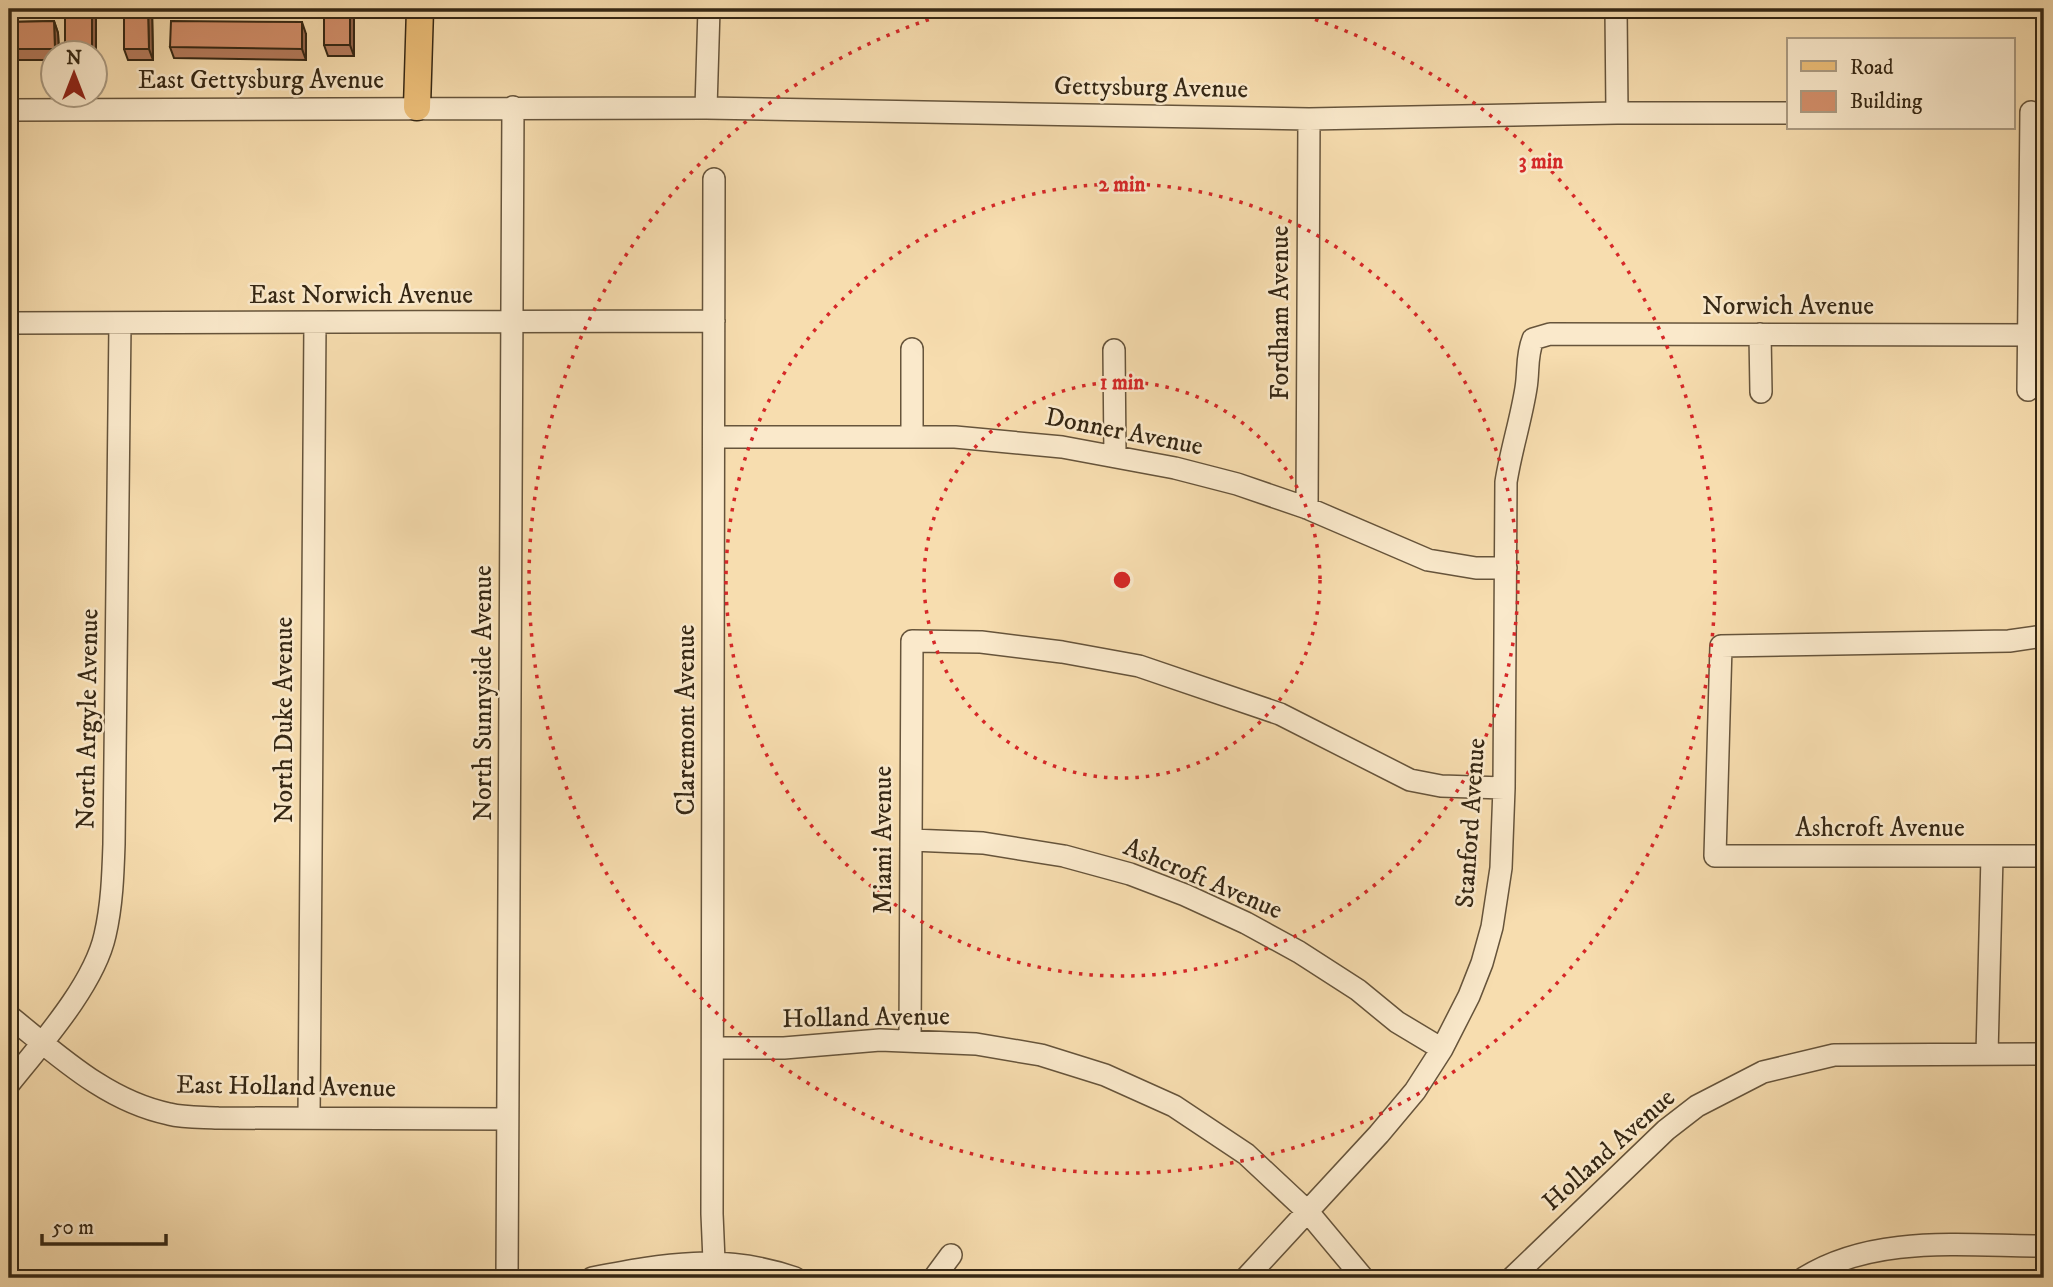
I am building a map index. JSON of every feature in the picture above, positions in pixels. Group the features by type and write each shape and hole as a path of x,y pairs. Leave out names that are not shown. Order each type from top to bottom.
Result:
{"main road":[{"path":"417,107 420,9"}],"street":[{"path":"706,108 709,9"},
{"path":"1616,9 1616,113"},
{"name":"East Gettysburg Avenue","path":"9,110 513,107"},
{"name":"Gettysburg Avenue","path":"513,107 1308,119 1616,113 1787,113"},
{"name":"North Sunnyside Avenue","path":"508,1278 513,107"},
{"path":"2028,390 2036,335 2029,112"},
{"name":"Fordham Avenue","path":"1307,508 1308,119"},
{"name":"Claremont Avenue","path":"714,179 714,1262"},
{"name":"East Norwich Avenue","path":"9,323 714,321"},
{"name":"North Duke Avenue","path":"309,1118 315,323"},
{"name":"North Argyle Avenue","path":"9,1084 42,1042 92,969 105,937 112,889 114,844 120,324"},
{"name":"Norwich Avenue","path":"1533,339 1550,334 2036,335"},
{"path":"1760,334 1761,392"},
{"name":"Stanford Avenue","path":"1246,1278 1408,1100 1442,1049 1469,996 1492,927 1501,868 1504,788 1506,482 1527,384 1528,354 1533,339"},
{"path":"912,349 912,436"},
{"path":"1114,350 1115,456"},
{"name":"Donner Avenue","path":"715,437 912,436 1012,441 1115,456 1237,484 1307,508 1428,561 1476,568 1506,568"},
{"name":"Ashcroft Avenue","path":"2044,636 2009,640 1721,646 1715,856 2044,856"},
{"name":"Miami Avenue","path":"911,1040 912,640 981,642 1062,652 1139,666 1280,714 1410,780 1441,786 1504,788"},
{"name":"Ashcroft Avenue","path":"912,840 984,843 1064,856 1130,873 1185,895 1299,952 1357,990 1396,1022 1442,1049"},
{"path":"1987,1054 1992,856"},
{"name":"East Holland Avenue","path":"9,1016 79,1072 124,1100 170,1115 218,1118 507,1119"},
{"name":"Holland Avenue","path":"713,1048 784,1048 911,1040 976,1044 1041,1055 1105,1075 1174,1107 1246,1154 1308,1212"},
{"name":"Holland Avenue","path":"1512,1278 1666,1130 1697,1107 1752,1077 1796,1063 1834,1055 2044,1054"},
{"path":"1308,1212 1363,1278"},
{"path":"1804,1278 1846,1258 1886,1249 1930,1246 2044,1246"},
{"path":"934,1278 951,1255"},
{"path":"592,1278 659,1265 714,1262 750,1266 795,1278"}],"building":[{"path":"65,9 92,9 92,38 65,38"},
{"path":"124,9 148,9 149,49 124,49"},
{"path":"324,9 350,9 350,45 324,45"},
{"path":"54,21 55,38 38,38 38,49 9,49 9,22"},
{"path":"171,21 302,22 302,49 170,47"}]}
